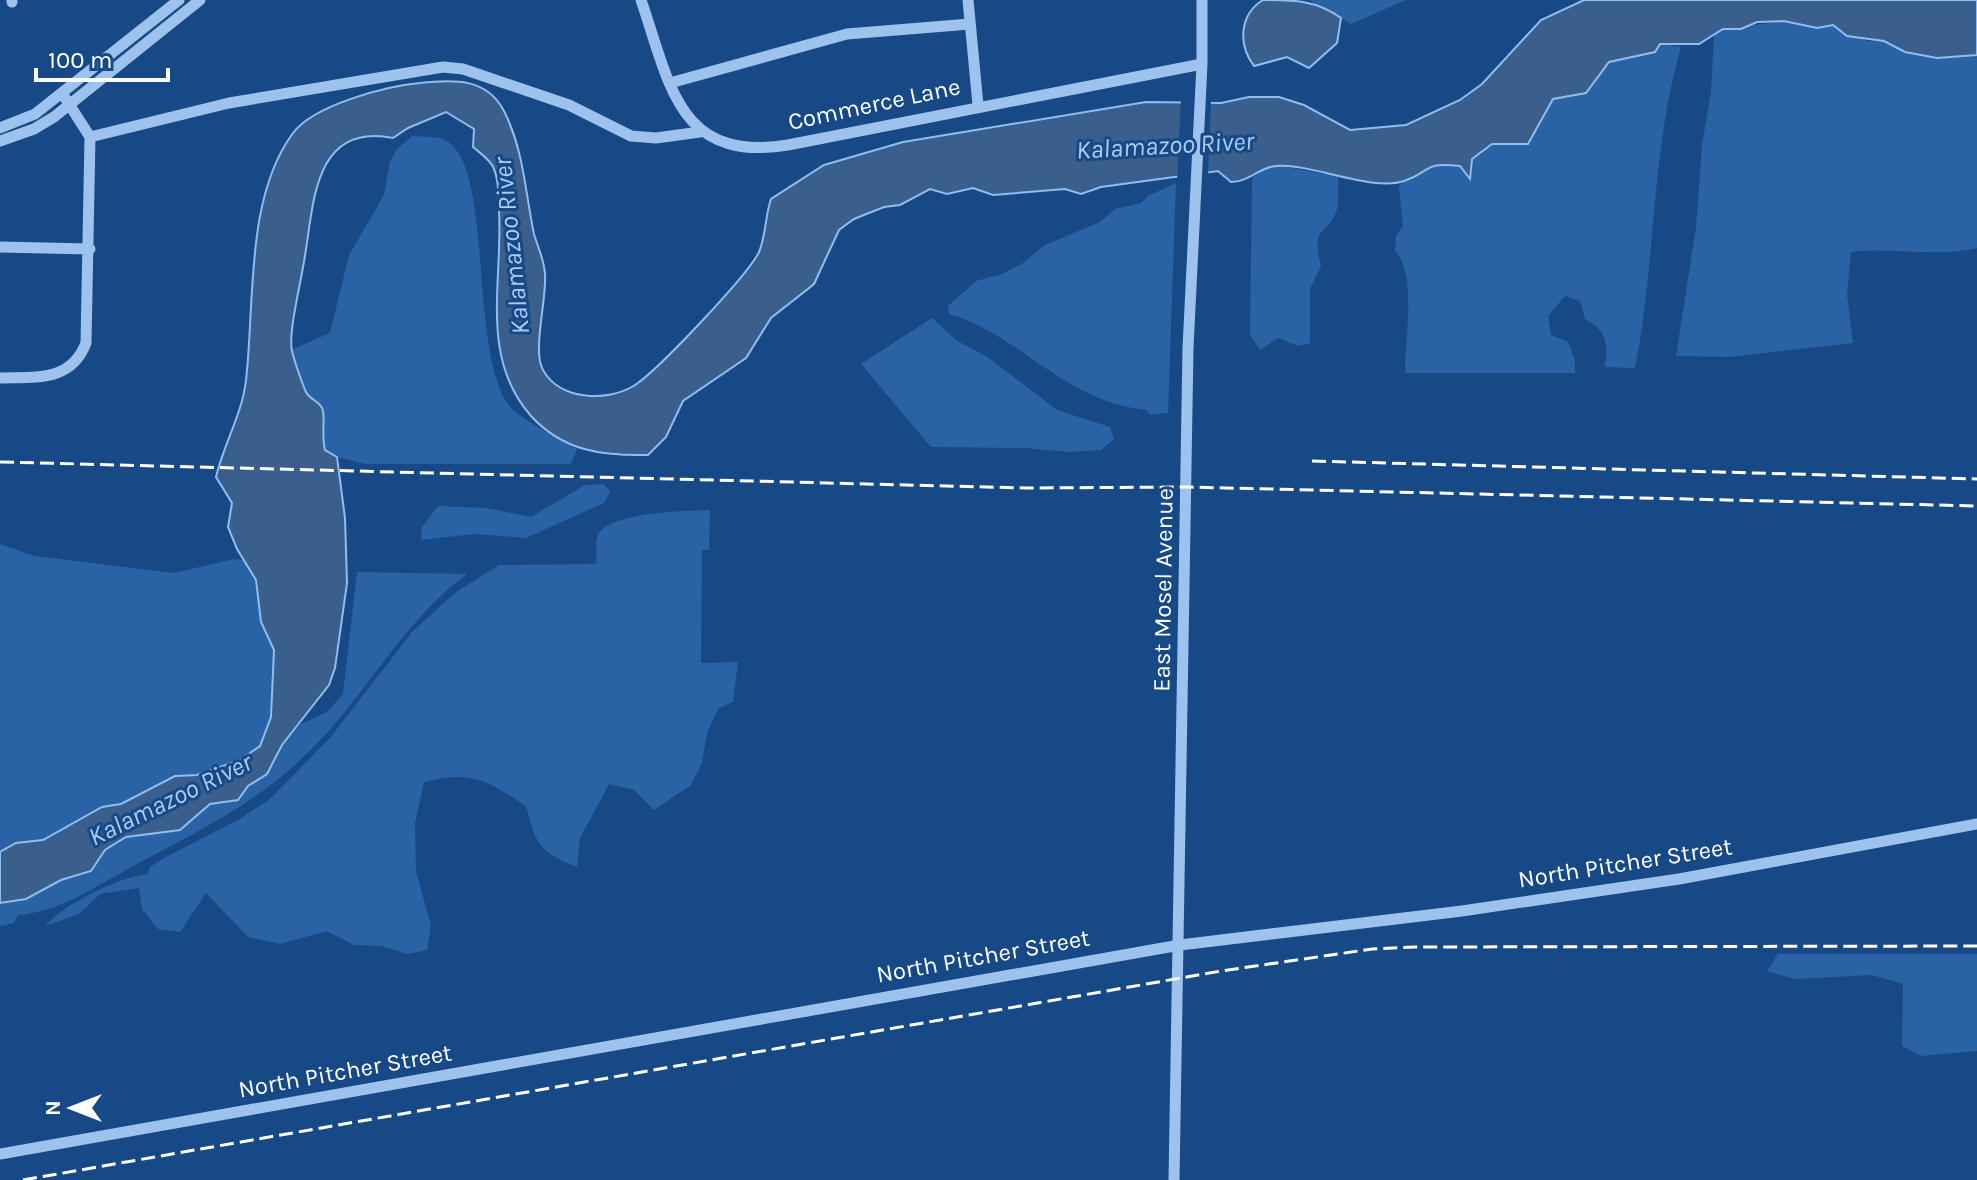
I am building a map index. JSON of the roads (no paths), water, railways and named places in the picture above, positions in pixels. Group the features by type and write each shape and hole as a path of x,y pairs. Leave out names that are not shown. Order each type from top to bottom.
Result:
{"street":[{"path":"0,128 35,114 179,0"},
{"path":"0,141 34,129 70,104 200,0"},
{"path":"90,137 229,103 443,67 463,69 569,105 631,136 656,138 700,132 670,83 641,0"},
{"path":"968,0 978,105"},
{"name":"East Mosel Avenue","path":"1174,1180 1188,348 1202,64 1202,0"},
{"path":"670,83 847,34 970,24"},
{"name":"Commerce Lane","path":"700,132 729,146 757,150 1202,64"},
{"path":"0,378 55,376 69,368 83,352 88,325 90,137 62,93"},
{"path":"0,247 90,249"},
{"name":"North Pitcher Street","path":"0,1154 1180,945 1462,911 1679,879 1977,824"}],"water":[{"path":"1263,0 1304,2 1332,12 1341,18 1337,43 1309,68 1287,57 1254,66 1243,40 1245,22"},
{"name":"Kalamazoo River","path":"1584,0 1977,0 1977,55 1937,58 1905,52 1884,41 1847,36 1833,25 1817,28 1784,21 1757,22 1741,29 1723,29 1699,44 1660,44 1655,52 1609,62 1586,93 1553,99 1528,144 1492,144 1472,159 1470,179 1460,166 1447,165 1433,166 1404,181 1391,183 1276,166 1231,182 1218,171 1101,187 1081,194 1065,189 993,195 973,188 947,194 930,189 900,205 884,207 854,219 839,230 814,284 771,318 746,358 683,401 666,437 648,455 599,452 570,444 543,428 515,393 499,344 498,184 493,166 473,147 474,129 446,112 393,138 365,136 345,144 331,157 314,198 291,343 306,392 323,411 325,450 337,457 345,518 347,583 335,668 329,685 282,745 267,774 248,786 238,800 210,804 180,830 126,837 105,850 91,871 61,880 26,899 0,903 0,852 16,843 43,840 102,807 121,804 175,776 197,775 240,760 260,746 271,717 274,650 261,622 256,580 228,527 232,503 216,477 244,393 255,252 267,188 278,159 293,133 317,114 370,93 433,82 468,83 497,100 516,141 544,269 539,338 543,370 561,388 586,396 599,396 624,391 635,385 681,342 721,300 759,252 771,199 824,165 903,142 1146,102 1221,103 1249,97 1279,97 1304,105 1350,130 1406,125 1460,100 1482,84 1541,20"}],"railway":[{"path":"1312,461 1977,479"},
{"path":"0,462 1026,488 1186,487 1977,506"},
{"path":"23,1180 1221,971 1372,949 1977,946"}]}
